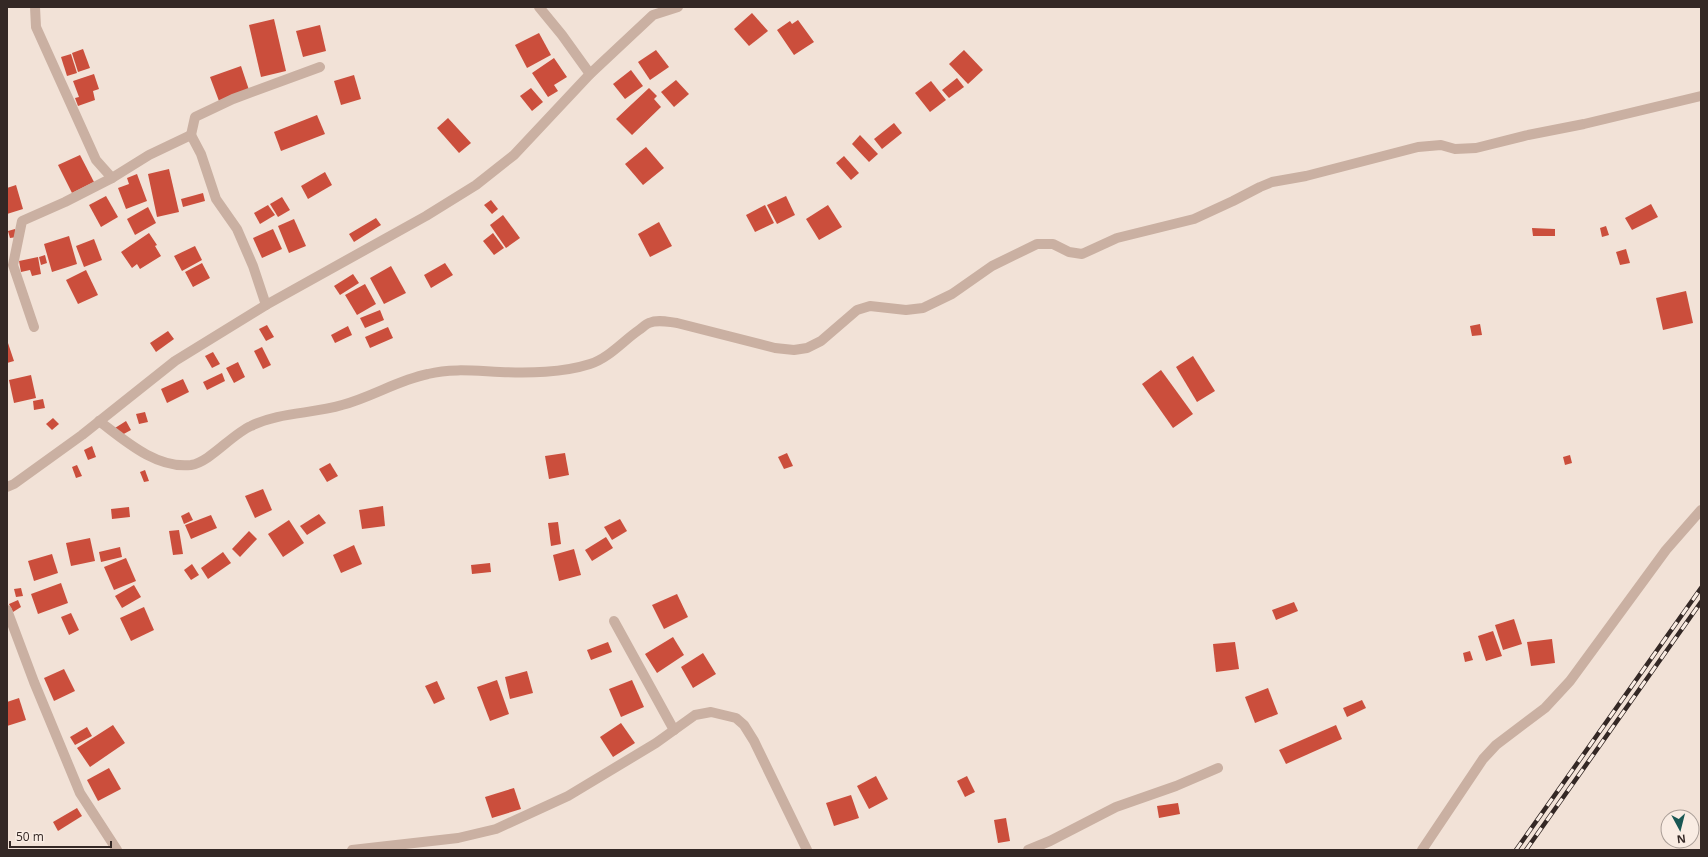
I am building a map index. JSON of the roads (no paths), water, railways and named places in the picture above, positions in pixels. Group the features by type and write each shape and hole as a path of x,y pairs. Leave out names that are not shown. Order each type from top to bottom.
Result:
{"street":[{"path":"35,7 36,27 96,160 112,178"},
{"path":"539,7 562,34 590,74"},
{"path":"7,487 14,484 99,421 175,361 266,305 426,216 476,185 514,155 590,74 653,15 678,7"},
{"path":"266,305 253,266 238,229 216,199 201,154 191,135 195,117 234,99 320,67"},
{"path":"99,421 137,448 156,459 182,465 191,465 204,460 249,426 267,419 334,408 362,400 394,386 428,374 444,371 475,370 500,372 541,371 567,369 590,364 605,358 621,343 649,323 662,321 677,323 776,348 794,350 806,348 820,341 857,310 870,306 906,310 923,308 952,294 992,266 1037,244 1053,244 1069,252 1082,254 1118,238 1194,219 1272,182 1306,176 1418,146 1441,145 1454,149 1476,148 1701,96"},
{"path":"34,327 13,265 22,221 65,202 112,178 149,155 191,135"},
{"path":"1422,850 1483,760 1496,745 1545,708 1570,681 1666,550 1701,510"},
{"path":"7,610 34,682 80,793 117,850"},
{"path":"614,620 674,730"},
{"path":"352,850 458,838 496,829 568,796 656,743 694,715 711,712 736,718 754,741 807,850"},
{"path":"1028,850 1050,841 1116,807 1176,786 1218,768"}],"railway":[{"path":"1516,850 1701,588"},
{"path":"1526,850 1701,602"}]}
